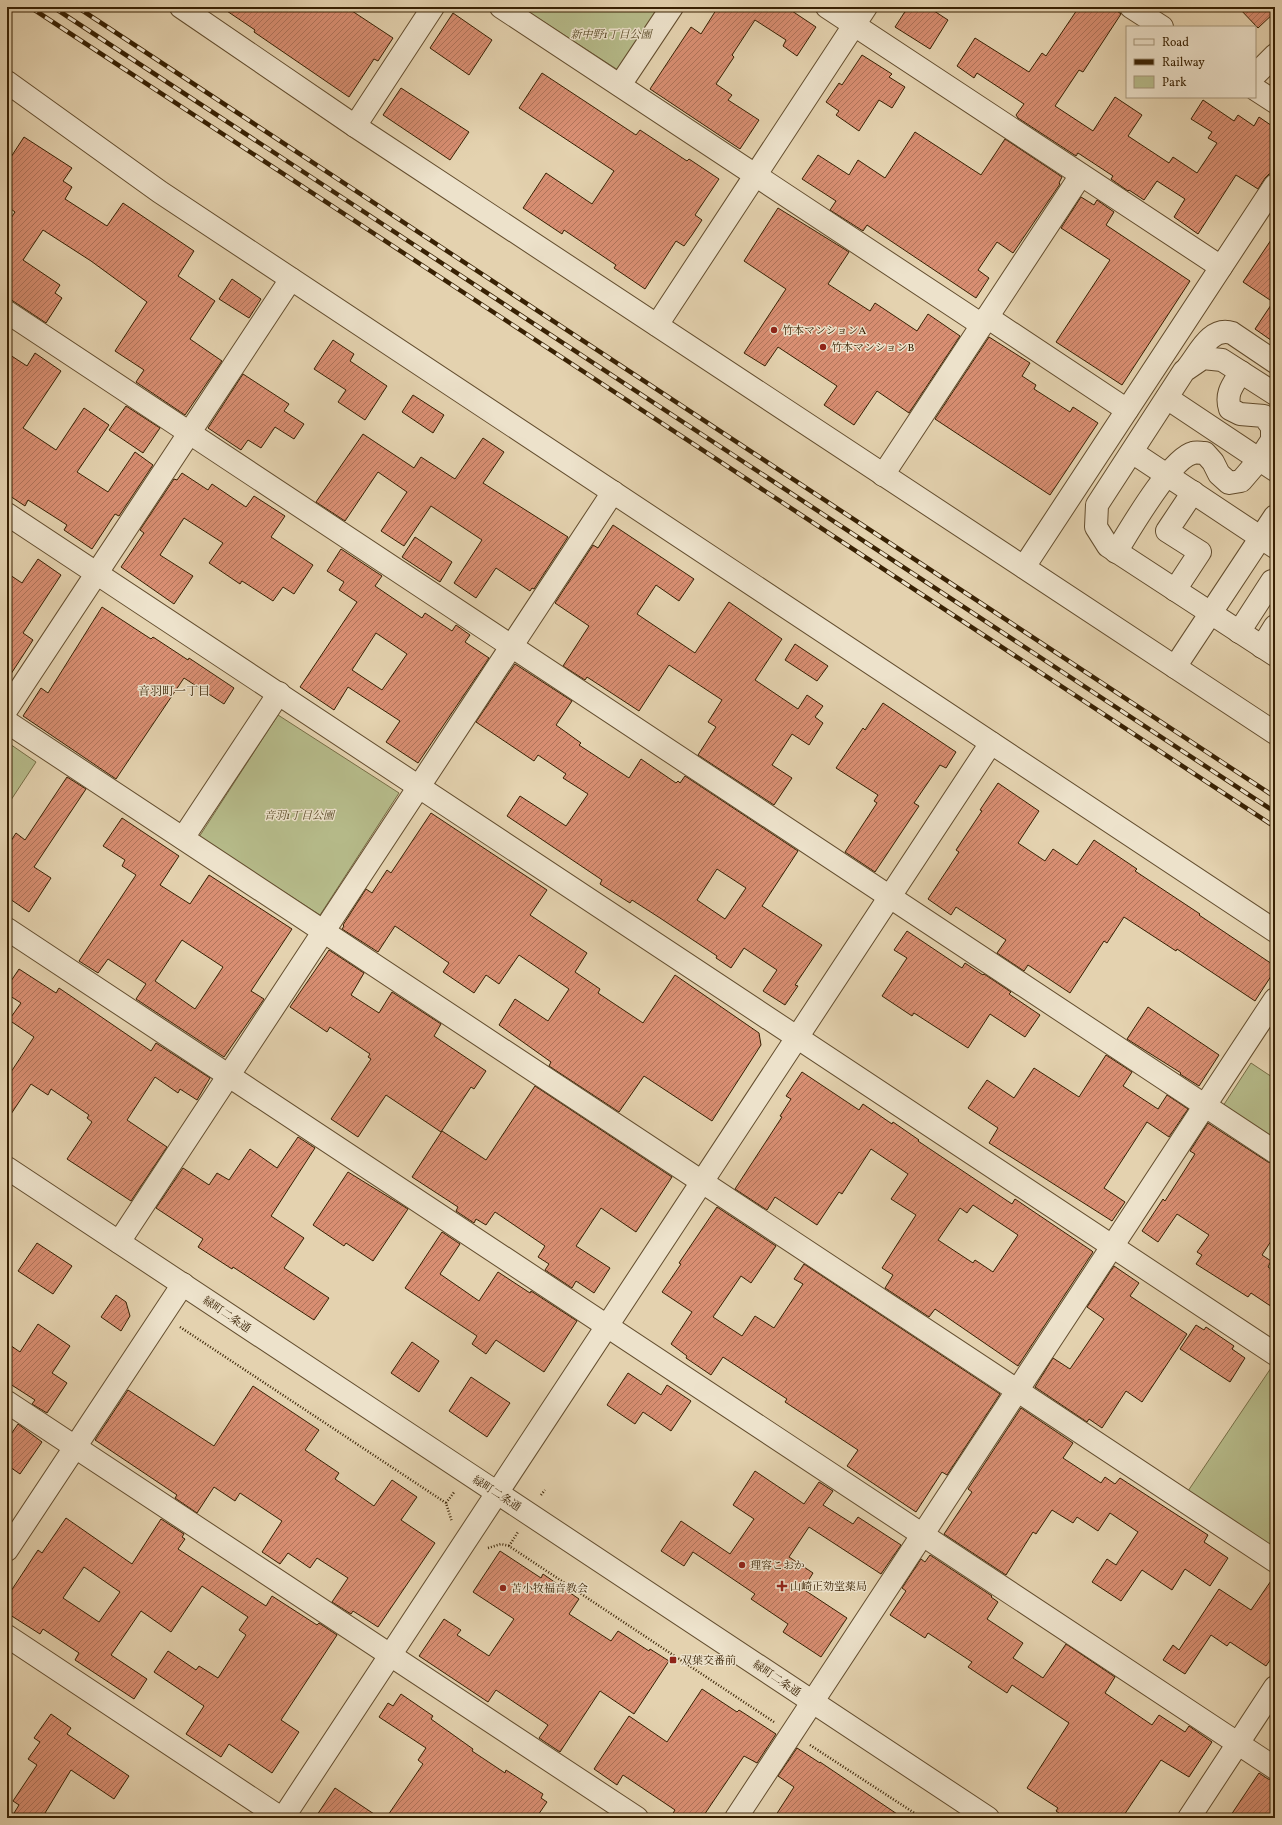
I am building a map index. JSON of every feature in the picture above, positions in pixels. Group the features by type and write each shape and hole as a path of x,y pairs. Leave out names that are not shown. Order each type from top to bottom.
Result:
{"street":[{"path":"355,126 433,7"},
{"path":"502,7 755,174 984,321 1127,410"},
{"path":"620,85 672,7"},
{"path":"827,7 1221,268"},
{"path":"657,325 866,7"},
{"path":"1131,7 1160,26"},
{"path":"184,8 355,126 1275,733"},
{"path":"1256,74 1275,55"},
{"path":"7,82 160,192 1275,931"},
{"path":"1256,90 1275,102"},
{"path":"883,475 1081,175"},
{"path":"1024,567 1275,185"},
{"path":"7,709 290,278"},
{"path":"7,312 1275,1152"},
{"path":"1275,362 1232,333 1225,330 1217,332 1210,338 1184,371 1098,505 1096,527 1108,546 1116,552 1268,651 1275,626"},
{"path":"1184,371 1202,358 1222,360 1275,394"},
{"path":"1116,552 1134,507 1180,460 1186,456 1192,453 1205,453 1213,462 1219,474 1229,483 1241,481 1267,465 1272,440 1272,427 1264,416 1240,414 1230,409 1227,400 1231,388 1241,372"},
{"path":"1167,398 1267,465"},
{"path":"1132,452 1268,542"},
{"path":"119,1242 612,492"},
{"path":"1175,590 1200,552 1167,531 1193,492"},
{"path":"7,514 1275,1354"},
{"path":"1175,667 1210,613 1268,542 1275,516"},
{"path":"1239,632 1272,581 1275,583"},
{"path":"183,838 279,693"},
{"path":"7,722 1275,1561"},
{"path":"7,1636 282,1818 391,1655 991,742"},
{"path":"7,929 1275,1768"},
{"path":"736,1818 1275,999"},
{"name":"緑町二条通","path":"7,1168 988,1818"},
{"path":"7,1550 183,1284"},
{"path":"7,1402 638,1818"},
{"path":"1189,1818 1275,1687"}],"path":[{"path":"176,1325 446,1503 453,1525"},
{"path":"484,1554 488,1548 501,1544 509,1546 792,1734 922,1818"}],"green space":[{"name":"新中野1丁目公園","path":"521,7 660,7 618,70"},
{"name":"音羽1丁目公園","path":"278,715 399,793 320,915 199,837"},
{"path":"7,742 36,762 7,806"},
{"path":"1251,1063 1275,1079 1275,1141 1223,1106"},
{"path":"1271,1368 1275,1371 1275,1549 1188,1491"}],"building":[{"path":"221,7 346,7 393,38 378,61 374,59 349,97 254,32 255,30"},
{"path":"718,7 786,7 816,27 797,56 783,46 786,40 755,20 732,55 734,57 716,84 732,95 728,100 759,120 740,149 650,89 691,27 701,34"},
{"path":"908,7 928,7 948,20 930,49 895,27"},
{"path":"1079,7 1112,7 1121,14 1083,72 1079,70 1055,106 1093,131 1115,97 1142,115 1128,136 1169,163 1173,157 1197,173 1217,143 1208,138 1212,132 1191,119 1203,100 1234,121 1238,115 1254,126 1259,117 1275,128 1275,173 1269,174 1258,189 1236,175 1198,234 1174,217 1185,199 1157,181 1144,200 1129,190 1128,191 1111,179 1113,176 1078,153 1076,156 1018,118 1016,115 1024,104 977,73 974,78 957,66 975,38 1029,72 1042,53 1046,56"},
{"path":"1238,7 1275,7 1275,12 1258,28"},
{"path":"453,13 492,40 469,75 430,48"},
{"path":"862,55 892,74 889,77 905,87 892,108 879,100 859,131 836,115 839,111 826,102 839,83 842,85"},
{"path":"542,73 636,135 640,130 687,161 689,159 719,179 695,215 702,220 692,235 684,246 676,241 645,289 614,268 616,265 564,230 562,234 523,208 546,173 592,204 614,171 519,108"},
{"path":"401,88 469,132 450,160 383,115"},
{"path":"915,132 981,175 1005,139 1062,177 1059,183 1060,184 1013,253 997,242 978,270 989,278 976,298 867,225 863,231 830,210 836,201 802,179 818,155 849,175 858,160 885,178"},
{"path":"24,137 72,168 63,181 72,187 65,199 107,226 123,203 194,251 178,276 215,301 190,339 222,361 185,415 136,382 144,370 115,351 147,302 91,261 43,230 23,260 60,285 55,293 62,298 46,323 7,297 7,224 15,212 7,206 7,163"},
{"path":"1081,197 1094,205 1097,200 1114,212 1106,225 1190,281 1122,385 1056,342 1110,260 1061,228"},
{"path":"778,208 849,252 828,284 870,311 875,303 917,331 928,314 960,336 909,413 877,391 854,425 824,405 837,386 778,347 765,366 744,353 786,289 744,261"},
{"path":"1275,234 1275,343 1255,329 1273,302 1243,282"},
{"path":"232,279 261,299 249,318 219,299"},
{"path":"989,337 1030,363 1022,376 1036,385 1034,389 1070,412 1073,407 1098,423 1050,495 935,419"},
{"path":"333,340 354,354 350,361 387,386 365,420 338,402 346,390 314,369"},
{"path":"7,353 27,366 35,353 61,371 23,428 56,450 84,408 109,425 77,472 108,492 135,452 153,465 119,516 115,514 92,549 64,530 67,525 28,500 25,506 7,494"},
{"path":"243,374 289,404 284,411 304,424 294,439 275,427 261,448 248,440 241,450 208,428"},
{"path":"413,395 444,415 433,433 402,412"},
{"path":"126,406 160,428 143,453 109,430"},
{"path":"363,434 414,468 421,457 455,479 483,438 504,452 483,483 568,537 534,589 532,588 530,591 496,568 476,598 454,583 482,540 431,506 404,546 381,531 407,492 378,472 345,521 316,502"},
{"path":"182,473 208,490 212,484 246,507 254,496 285,516 271,537 313,565 294,594 283,587 273,601 242,581 240,584 209,563 223,543 184,518 160,555 193,576 174,604 121,567 144,533 140,530 174,479 177,480"},
{"path":"613,525 694,579 679,601 656,585 637,614 695,653 729,602 782,639 755,680 798,709 807,695 823,706 815,717 823,723 809,745 792,734 772,765 792,778 774,805 698,755 716,727 708,722 722,700 669,665 639,711 587,677 585,680 563,666 589,626 555,603 593,545 598,548"},
{"path":"415,537 452,562 440,582 402,557"},
{"path":"341,549 382,576 375,586 422,618 425,613 452,631 456,625 470,635 465,642 489,658 418,763 386,742 400,721 348,687 334,710 300,687 357,602 339,590 344,582 327,571","holes":["376,633 407,654 382,690 352,670"]},
{"path":"38,559 61,575 23,633 33,640 7,680 7,573 22,583"},
{"path":"102,607 151,639 153,637 188,660 189,658 234,688 224,704 184,678 116,779 23,716 41,688 48,693"},
{"path":"795,644 828,666 817,681 785,660"},
{"path":"515,664 572,701 556,725 581,743 579,745 629,778 641,759 676,783 678,781 680,783 685,776 798,851 762,906 822,945 795,985 798,986 785,1005 763,991 777,970 744,948 731,968 716,958 717,956 632,900 630,903 600,884 602,880 507,816 520,796 566,826 588,794 563,778 566,774 538,755 534,761 476,722","holes":["717,869 746,888 725,919 697,900"]},
{"path":"883,703 956,752 946,768 940,765 914,803 919,806 875,872 845,852 877,803 874,801 878,795 836,768 863,728 865,730"},
{"path":"67,777 86,789 34,867 51,878 29,912 7,897 7,847 16,833 25,840"},
{"path":"998,783 1039,811 1018,843 1045,861 1053,849 1077,865 1094,840 1137,869 1135,871 1275,966 1275,970 1255,1001 1177,949 1176,951 1124,917 1107,943 1104,941 1070,993 1028,965 1024,971 997,953 1006,940 956,907 951,915 928,899 959,852 956,850 982,811 980,810"},
{"path":"431,813 547,890 530,915 587,953 575,972 600,989 598,993 643,1023 675,975 759,1033 761,1045 712,1121 644,1076 619,1112 549,1066 551,1062 499,1025 515,999 548,1021 569,989 519,955 499,984 486,975 474,993 443,972 449,963 395,926 378,952 342,929 344,926 343,925 366,889 372,893 387,870 391,873"},
{"path":"122,818 179,856 160,885 190,904 209,875 292,929 251,991 264,999 224,1057 136,999 146,984 108,959 98,973 79,961 136,875 122,866 125,860 103,846","holes":["182,940 223,967 195,1009 155,981"]},
{"path":"907,931 962,968 965,963 983,975 984,974 1011,992 1009,994 1040,1015 1025,1037 990,1014 968,1048 914,1013 912,1016 882,996 907,958 894,950"},
{"path":"329,950 364,973 351,995 379,1013 392,992 441,1024 434,1036 486,1071 474,1089 471,1087 441,1132 386,1095 358,1137 331,1119 371,1059 368,1057 370,1054 330,1027 327,1032 290,1007"},
{"path":"19,969 56,993 59,988 151,1051 156,1043 210,1078 197,1100 180,1089 178,1093 155,1077 127,1120 167,1147 131,1201 67,1159 92,1122 87,1118 89,1115 51,1089 48,1095 31,1084 7,1120 7,1078 34,1037 9,1020 21,1003 7,994 7,987"},
{"path":"1148,1007 1219,1055 1199,1086 1127,1039"},
{"path":"1106,1055 1132,1072 1123,1086 1158,1109 1167,1095 1188,1109 1169,1137 1147,1122 1104,1188 1125,1202 1112,1221 989,1143 998,1128 968,1108 987,1080 1014,1098 1034,1068 1079,1097"},
{"path":"802,1072 859,1110 863,1104 892,1124 893,1122 919,1140 918,1141 1012,1204 1015,1199 1093,1252 1018,1366 935,1309 929,1317 885,1288 893,1275 882,1268 916,1215 891,1199 908,1174 871,1149 842,1194 839,1192 817,1225 775,1197 767,1210 735,1189 782,1117 780,1116 791,1099 786,1096","holes":["973,1205 1018,1235 993,1272 975,1260 973,1263 938,1240 960,1208 967,1213"]},
{"path":"535,1086 672,1177 636,1232 601,1208 576,1246 610,1268 594,1293 576,1281 572,1288 545,1270 549,1264 538,1257 545,1246 495,1212 486,1225 476,1219 474,1223 456,1211 458,1207 412,1177 442,1131 486,1160"},
{"path":"1208,1123 1268,1162 1275,1164 1275,1235 1262,1255 1271,1261 1268,1267 1275,1272 1275,1309 1251,1293 1248,1297 1196,1264 1202,1255 1197,1252 1209,1235 1177,1214 1158,1242 1142,1231 1163,1199 1165,1201 1195,1154 1190,1151"},
{"path":"298,1137 315,1148 271,1216 304,1238 284,1268 329,1298 314,1320 233,1267 232,1269 198,1247 203,1239 156,1208 183,1168 209,1185 217,1173 229,1180 250,1149 277,1168"},
{"path":"348,1172 408,1209 373,1261 346,1243 344,1246 313,1225"},
{"path":"717,1207 776,1246 751,1283 741,1276 713,1317 742,1336 755,1316 774,1328 803,1284 794,1279 804,1264 1000,1394 947,1475 942,1472 916,1512 847,1466 858,1450 785,1402 787,1399 723,1357 711,1375 686,1358 687,1356 671,1344 692,1312 662,1292 681,1264 679,1263"},
{"path":"442,1232 460,1244 440,1274 479,1301 498,1272 530,1293 531,1291 577,1321 544,1372 496,1340 486,1354 472,1344 477,1336 405,1288"},
{"path":"37,1243 72,1266 53,1294 18,1271"},
{"path":"1114,1266 1139,1283 1130,1296 1187,1334 1142,1402 1126,1391 1102,1428 1089,1419 1087,1422 1035,1387 1053,1358 1070,1369 1104,1319 1087,1307"},
{"path":"116,1295 126,1302 130,1316 121,1331 101,1317"},
{"path":"38,1324 70,1346 52,1373 67,1383 47,1413 32,1404 35,1400 7,1382 7,1343 20,1352"},
{"path":"1196,1325 1204,1330 1206,1327 1234,1346 1232,1349 1245,1358 1230,1382 1180,1349"},
{"path":"412,1342 439,1361 419,1392 391,1373"},
{"path":"628,1373 661,1395 667,1385 691,1401 671,1431 643,1412 635,1424 607,1405"},
{"path":"471,1377 510,1403 487,1437 449,1411"},
{"path":"253,1386 319,1430 305,1450 339,1473 335,1479 374,1506 392,1480 417,1497 401,1520 435,1543 378,1627 353,1611 351,1614 332,1602 348,1578 317,1558 310,1568 288,1553 280,1564 262,1552 282,1521 240,1493 235,1501 214,1487 197,1513 175,1498 177,1495 95,1440 128,1390 214,1446"},
{"path":"1021,1408 1073,1443 1063,1458 1101,1483 1105,1477 1115,1484 1120,1478 1208,1535 1204,1542 1228,1558 1210,1586 1185,1569 1172,1590 1142,1570 1121,1601 1092,1582 1107,1559 1116,1565 1138,1532 1110,1513 1098,1531 1077,1517 1073,1523 1052,1510 1036,1534 1033,1532 1006,1575 944,1534 972,1492 968,1489"},
{"path":"18,1424 42,1442 20,1474 7,1465 7,1440"},
{"path":"755,1471 804,1504 819,1482 833,1491 823,1505 853,1524 858,1517 901,1545 881,1574 809,1527 789,1557 813,1573 803,1589 847,1618 821,1657 783,1632 788,1624 751,1599 755,1594 693,1552 684,1566 661,1551 681,1521 730,1554 754,1519 733,1505"},
{"path":"66,1518 132,1564 161,1519 184,1534 182,1537 185,1539 178,1549 266,1606 272,1596 317,1625 319,1623 337,1635 281,1720 299,1732 272,1773 229,1744 221,1757 186,1734 204,1706 154,1672 168,1651 196,1670 199,1666 218,1678 246,1635 239,1630 248,1617 202,1586 171,1632 141,1611 111,1655 147,1679 134,1699 75,1660 79,1653 43,1629 40,1634 7,1613 7,1597 38,1550 42,1553","holes":["84,1567 120,1592 99,1622 63,1598"]},
{"path":"500,1551 541,1578 543,1574 579,1599 569,1614 611,1641 618,1631 649,1651 650,1649 669,1661 634,1714 600,1691 560,1752 539,1738 548,1725 496,1690 488,1702 419,1656 444,1619 461,1630 457,1635 489,1656 514,1619 473,1592"},
{"path":"930,1555 992,1596 991,1597 998,1602 987,1619 1023,1643 1013,1658 1043,1678 1066,1644 1115,1677 1105,1693 1152,1725 1159,1715 1185,1732 1189,1726 1212,1742 1189,1777 1161,1760 1122,1818 1066,1818 1056,1811 1058,1808 1027,1788 1069,1723 1012,1685 1007,1693 968,1667 972,1662 928,1633 925,1638 890,1615 906,1591 902,1588 921,1559 925,1562"},
{"path":"1275,1575 1275,1653 1266,1666 1230,1642 1227,1646 1211,1635 1185,1674 1163,1660 1173,1645 1179,1650 1219,1589 1251,1610"},
{"path":"702,1689 737,1712 739,1710 776,1734 757,1763 744,1756 702,1818 670,1818 675,1810 623,1775 617,1785 594,1769 629,1716 667,1742"},
{"path":"401,1694 433,1716 431,1719 473,1749 472,1751 505,1773 506,1770 543,1794 541,1798 547,1802 536,1818 386,1818 423,1764 418,1760 426,1748 379,1717 388,1703 393,1706"},
{"path":"51,1714 71,1728 67,1734 129,1776 114,1799 71,1770 42,1818 11,1818 19,1805 13,1801 37,1765 28,1759 40,1742 34,1738"},
{"path":"797,1748 903,1818 774,1818 794,1787 778,1776"},
{"path":"1259,1773 1268,1779 1275,1780 1275,1812 1271,1818 1229,1818"},
{"path":"335,1788 380,1818 315,1818"}],"railway":[{"path":"30,7 1275,827"},
{"path":"53,7 1275,812"},
{"path":"77,7 1275,797"}],"place":[{"name":"竹本マンションA","path":"774,330"},
{"name":"竹本マンションB","path":"823,347"},
{"name":"理容こおか","path":"742,1565"},
{"name":"山崎正効堂薬局","path":"782,1586"},
{"name":"苫小牧福音教会","path":"503,1588"},
{"name":"双葉交番前","path":"673,1660"}],"district":[{"name":"音羽町一丁目","path":"174,691"}]}
